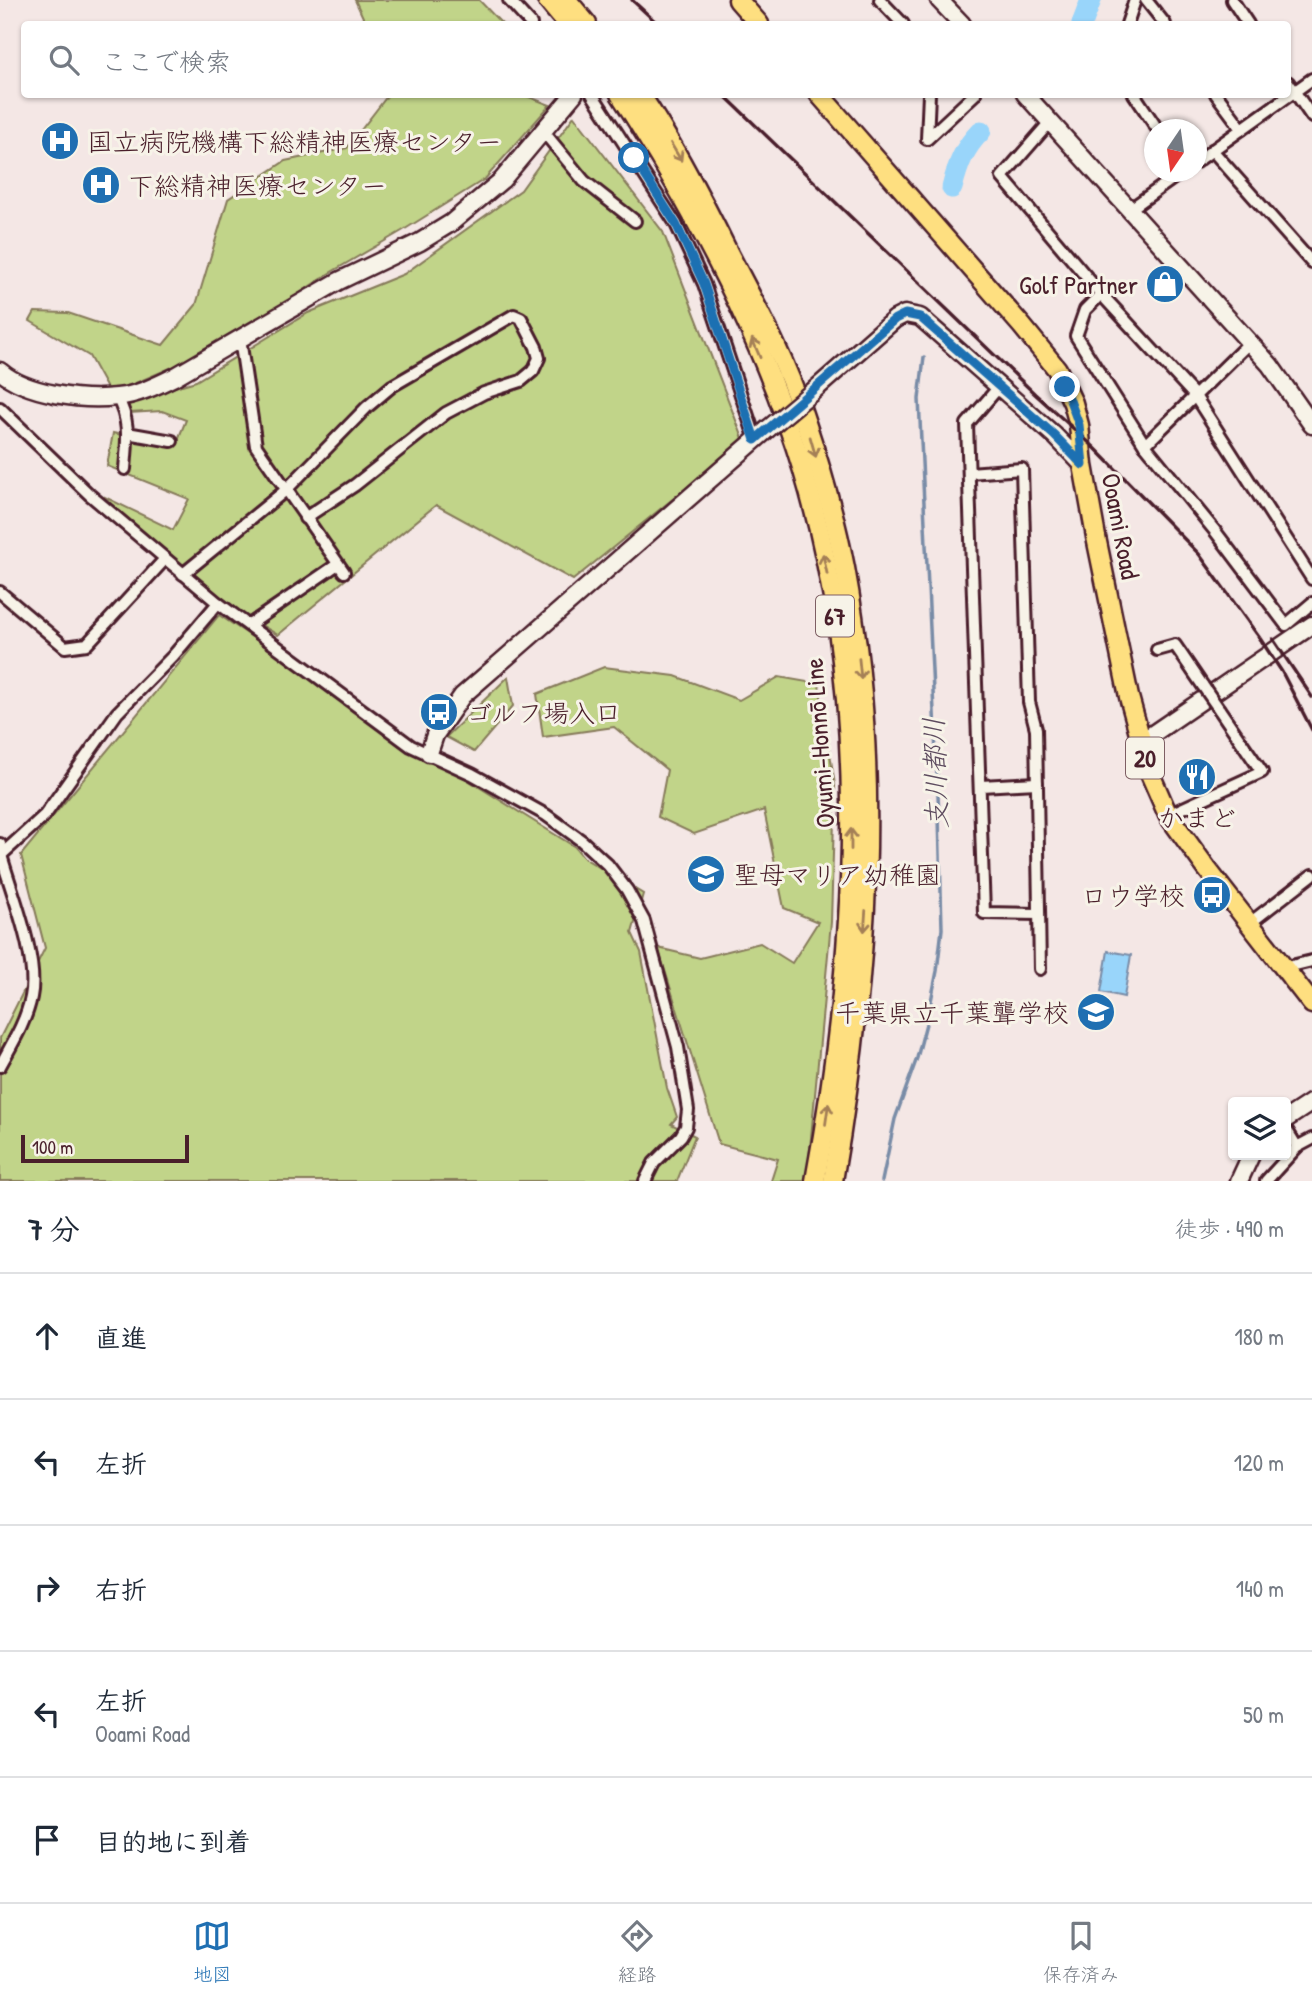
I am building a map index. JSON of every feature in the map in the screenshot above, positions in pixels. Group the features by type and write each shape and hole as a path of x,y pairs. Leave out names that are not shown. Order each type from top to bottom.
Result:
{"main road":[{"path":"547,0 564,21"},
{"path":"567,0 584,21"},
{"path":"738,0 756,21"},
{"name":"Oyumi-Honnō Line","path":"623,98 705,241 734,298 788,424 806,483 832,599 843,669 849,735 851,850 842,998 826,1121 815,1181"},
{"name":"Oyumi-Honnō Line","path":"642,98 685,167 789,375 832,510 845,566 855,627 867,747 867,887 861,980 833,1181"},
{"name":"Ooami Road","path":"822,98 1057,369 1073,403 1079,425 1083,465 1126,684 1151,776 1168,815 1312,1004"}],"street":[{"path":"509,0 528,21"},
{"path":"880,0 900,21"},
{"path":"939,0 959,21"},
{"path":"1127,21 1135,0"},
{"path":"1146,0 1163,21"},
{"path":"1232,0 1246,21"},
{"path":"1312,79 1291,87 1312,117"},
{"path":"0,371 9,379 33,389 70,396 117,397 152,388 339,281 420,242 451,223 502,180 571,98"},
{"path":"595,98 676,224 704,284 755,440"},
{"path":"929,98 927,139 971,98"},
{"path":"1029,98 1270,365 1312,425"},
{"path":"1137,98 1151,119"},
{"path":"1219,98 1242,129"},
{"path":"1207,154 1242,129 1278,98"},
{"path":"1050,122 1002,177 1101,294 1195,396 1312,579"},
{"path":"543,131 584,181 635,221"},
{"path":"1212,150 1312,263"},
{"path":"1129,210 1168,182"},
{"path":"1101,294 1085,310 1076,336 1145,445 1286,625 1312,603"},
{"path":"429,753 435,735 462,696 895,319 912,313 920,317 1054,435 1083,465"},
{"path":"183,574 286,490 367,407 392,386 514,315 521,318 539,358 533,371 521,381 484,393 446,413 355,485 305,518"},
{"path":"240,339 256,446 341,568 248,625"},
{"path":"1145,445 1250,342"},
{"path":"1270,365 1286,379 1312,411"},
{"path":"998,388 967,424 984,914 1039,914"},
{"path":"117,397 125,411 125,469"},
{"path":"0,408 90,495 218,603 411,746 546,814 608,865 644,921 678,1047 688,1110 681,1136 654,1163 645,1181"},
{"path":"127,433 172,441"},
{"path":"969,473 1023,469 1029,702 1036,729 1040,969"},
{"path":"0,592 65,647 87,644 165,559"},
{"path":"1,855 45,815 117,713 173,656 218,603"},
{"path":"1141,742 1312,625"},
{"path":"1157,650 1175,645 1262,772 1168,815"},
{"path":"981,786 1037,783"},
{"path":"0,844 31,959 33,981 23,1023 0,1066"},
{"path":"1250,923 1312,875"},
{"path":"1283,968 1312,961"},
{"path":"1291,1116 1312,1102"},
{"path":"1291,1137 1297,1147"},
{"path":"1270,1180 1297,1147 1312,1139"},
{"path":"1239,1181 1249,1160"}],"green space":[{"path":"355,0 479,0 499,21 365,21"},
{"path":"386,98 532,98 550,105 485,179 328,274 217,348 110,394 89,356 30,321 35,312 68,313 163,345 196,305 228,199 285,161 347,148"},
{"path":"574,116 663,232 744,441 573,580 436,505 278,635 233,608 105,509 105,497 173,530 189,499 107,466 113,433 175,447 186,420 162,411 129,413 125,401 196,381 308,313 404,274 521,190"},
{"path":"219,615 471,782 575,847 584,858 643,894 632,933 641,952 667,1088 677,1117 671,1124 695,1136 677,1181 0,1181 0,1038 45,948 21,855"},
{"path":"604,667 675,676 739,700 779,677 819,684 835,785 831,922 807,1181 771,1181 778,1159 719,1144 658,948 700,958 760,943 792,963 818,922 784,908 764,810 694,834 658,817 667,770 614,727 543,737 537,694"},
{"path":"508,677 513,706 474,752 446,737"}],"water":[{"path":"1108,951 1131,955 1124,997 1101,992"}],"waterway":[{"name":"支川都川","path":"1083,21 1091,0"},
{"name":"支川都川","path":"952,188 962,157 981,131"},
{"name":"支川都川","path":"882,1181 895,1119 917,1058 928,1016 942,929 919,399 924,357"}],"railway":[{"path":"632,0 655,21"},
{"path":"727,98 1035,394 1094,447 1199,554 1282,672 1312,730"},
{"path":"1273,639 1312,697"}],"place":[{"name":"国立病院機構下総精神医療センター","path":"60,141"},
{"name":"下総精神医療センター","path":"101,185"},
{"name":"Golf Partner","path":"1165,284"},
{"name":"ゴルフ場入口","path":"439,712"},
{"name":"かまど","path":"1197,777"},
{"name":"聖母マリア幼稚園","path":"706,874"},
{"name":"ロウ学校","path":"1212,895"},
{"name":"千葉県立千葉聾学校","path":"1096,1012"}],"route":[{"path":"634,158 676,224 704,284 755,440 895,319 905,314 912,313 920,317 1054,435 1083,465 1079,425 1065,387"}]}
